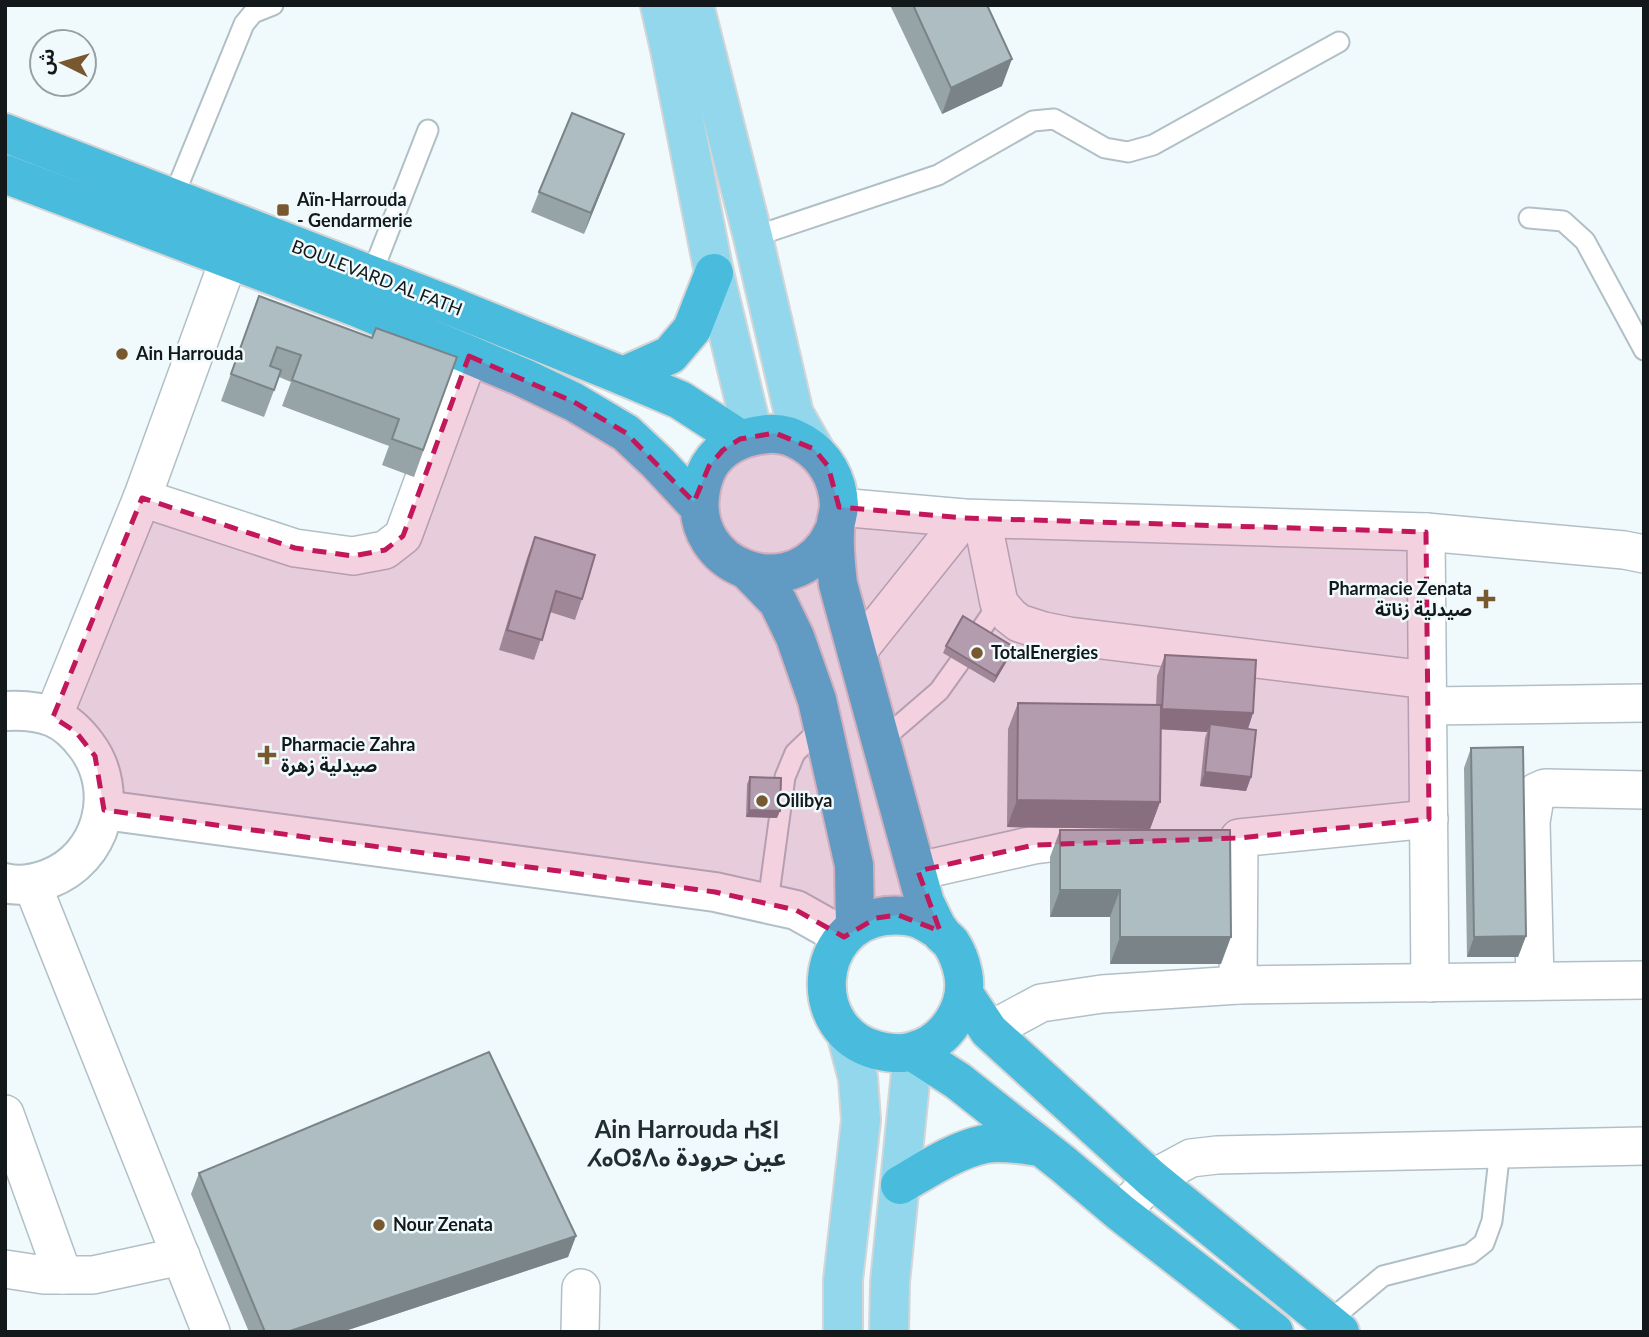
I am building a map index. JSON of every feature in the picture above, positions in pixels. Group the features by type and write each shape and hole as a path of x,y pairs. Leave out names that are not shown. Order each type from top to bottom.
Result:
{"highway":[{"name":"BOULEVARD AL FATH","path":"5,133 173,198 365,291 469,356 574,402 626,433 699,507"},
{"name":"BOULEVARD AL FATH","path":"5,174 229,259 365,291 623,376 680,400 747,437"},
{"path":"623,376 670,355 692,329 714,273"},
{"path":"837,517 825,547 809,562 790,571 768,574 748,571 728,562 713,547 703,528 699,507 701,486 709,466 723,450 747,437 775,433 796,439 814,449 828,466 837,485 837,517 835,557 838,584 925,903 940,931 951,944 964,976 964,993 958,1013 947,1030 932,1043 913,1052 888,1053 865,1047 846,1033 834,1016 827,996 827,975 832,955 850,932 876,918 898,915 920,919 940,931"},
{"path":"748,571 778,602 795,637 817,700 854,865 850,932"},
{"path":"964,993 989,1031 1152,1179 1334,1327"},
{"path":"913,1052 958,1081 1274,1332"},
{"path":"900,1185 957,1153 986,1144 1010,1143 1041,1147"}],"main road":[{"path":"660,5 747,437"},
{"path":"694,5 753,237 793,414 814,449"},
{"path":"843,1332 844,1280 861,1121 859,1079 846,1033"},
{"path":"889,1332 890,1282 913,1052"}],"street":[{"path":"53,717 142,498 229,259"},
{"path":"142,498 295,548 354,556 384,550 403,536 469,356"},
{"path":"837,517 973,518 1426,532 1644,554"},
{"path":"973,518 999,603 1019,623 1044,631 1427,693 1644,703"},
{"path":"857,652 973,518"},
{"path":"1426,532 1430,983"},
{"path":"5,711 24,710 53,717 76,732 95,756 103,780 104,810 95,837 77,862 60,874 19,884 181,1256 211,1332"},
{"path":"1535,981 1531,822 1536,792 1545,788 1644,790"},
{"path":"104,810 715,892 796,910 850,932"},
{"path":"1238,985 1226,838 1429,819"},
{"path":"918,871 1034,845 1066,841 1132,840"},
{"path":"989,1031 1041,1003 1101,994 1238,985 1644,980"},
{"path":"5,1114 63,1275"},
{"path":"1121,1213 1152,1179 1191,1158 1217,1155 1644,1146"},
{"path":"5,1269 44,1275 93,1275 181,1256"},
{"path":"580,1332 581,1288"}],"lane":[{"path":"173,198 244,24 253,13 273,5"},
{"path":"753,237 938,175 1033,121 1054,119 1105,148 1128,152 1153,145 1339,42"},
{"path":"365,291 428,130"},
{"path":"1529,218 1563,222 1584,240 1644,350"},
{"path":"978,634 999,603"},
{"path":"881,741 939,691 959,663"},
{"path":"768,902 785,777 795,753 824,725"},
{"path":"1334,1327 1383,1276 1469,1254 1484,1243 1492,1221 1500,1149"}],"highlighted area":[{"path":"469,356 574,402 626,433 694,502 709,466 723,450 740,439 775,433 814,449 828,466 839,507 964,518 1426,532 1429,819 1239,838 1034,845 918,871 940,931 898,915 876,918 844,937 796,910 715,892 104,810 95,756 76,732 53,717 142,498 295,548 353,556 385,550 403,536"}],"building":[{"path":"913,5 987,5 1012,59 951,88"},
{"path":"572,113 624,134 591,213 539,192"},
{"path":"259,296 372,338 376,328 457,357 423,450 392,439 399,419 292,380 301,355 277,347 270,366 281,370 274,390 231,374"},
{"path":"535,537 595,555 582,599 556,591 542,640 507,630"},
{"name":"TotalEnergies","path":"963,616 1014,647 996,676 946,646"},
{"path":"1165,655 1256,660 1253,713 1162,709"},
{"path":"1018,703 1161,705 1160,802 1017,800"},
{"path":"1210,724 1256,730 1251,777 1205,772"},
{"path":"1523,747 1526,936 1474,937 1471,748"},
{"name":"Oilibya","path":"750,777 781,778 780,811 749,810"},
{"path":"1060,830 1230,830 1231,937 1120,937 1120,890 1060,890"},
{"name":"Nour Zenata","path":"489,1052 576,1236 287,1332 265,1332 199,1173"}],"place":[{"name":"Aïn-Harrouda - Gendarmerie","path":"283,210"},
{"name":"Ain Harrouda","path":"122,354"},
{"name":"Pharmacie Zenata صيدلية زناتة","path":"1486,599"},
{"name":"TotalEnergies","path":"977,653"},
{"name":"Pharmacie Zahra صيدلية زهرة","path":"267,755"},
{"name":"Oilibya","path":"762,801"},
{"name":"Nour Zenata","path":"379,1225"}],"district":[{"name":"Ain Harrouda ⵄⵉⵏ ⵃⴰⵔⵓⴷⴰ عين حرودة","path":"687,1144"}]}
